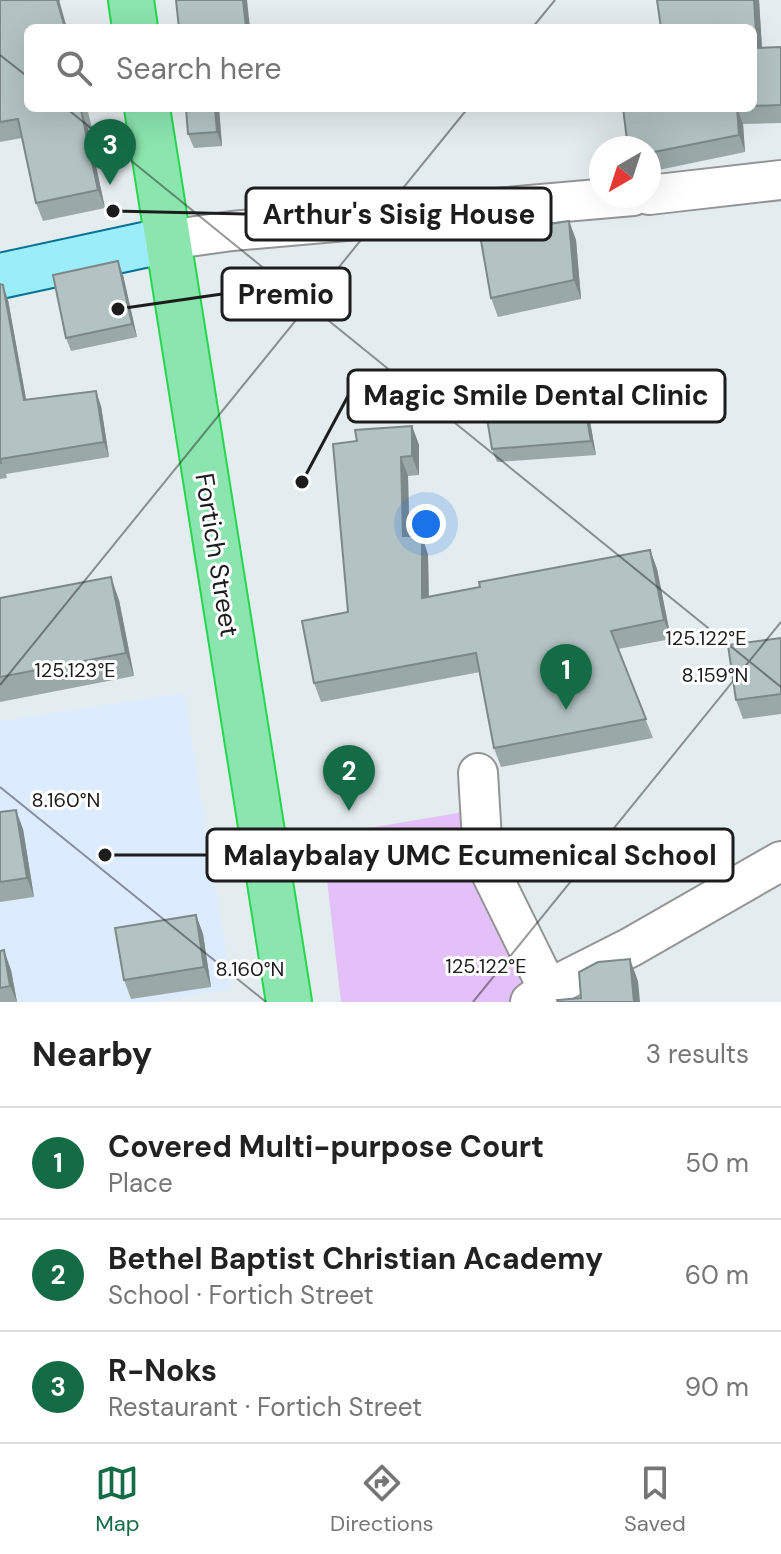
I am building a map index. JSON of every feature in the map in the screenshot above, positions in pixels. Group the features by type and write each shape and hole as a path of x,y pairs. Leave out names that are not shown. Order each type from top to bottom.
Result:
{"highway":[{"path":"131,0 134,24"},
{"name":"Fortich Street","path":"148,112 289,1002"}],"main road":[{"path":"0,276 167,240"}],"street":[{"path":"661,194 781,180"},
{"path":"167,240 232,231 589,200"},
{"path":"478,773 483,857 539,995 631,947 781,861"}],"shaded area":[{"path":"184,693 232,989 149,1002 0,1002 0,721"},
{"path":"464,812 537,981 511,1002 341,1002 322,836"}],"building":[{"path":"0,0 57,0 64,24 24,24 24,112 81,112 98,190 36,203 18,119 0,122"},
{"path":"176,0 243,0 246,24 179,24"},
{"path":"657,0 754,0 756,24 660,24"},
{"path":"781,47 781,105 757,106 757,48"},
{"path":"186,112 215,112 217,132 188,134"},
{"path":"624,112 737,112 739,135 661,151 661,136 626,136"},
{"path":"569,221 574,280 491,298 480,235"},
{"path":"118,261 132,324 66,338 53,275"},
{"path":"0,284 3,285 24,400 96,391 104,442 0,459"},
{"path":"582,391 591,441 492,449 484,400"},
{"path":"412,426 412,456 401,457 403,536 422,536 422,598 480,587 479,582 650,550 664,620 611,631 646,719 494,748 476,653 314,683 302,621 348,612 333,444 357,441 355,430"},
{"path":"111,577 126,653 0,677 0,598"},
{"path":"781,638 781,694 736,700 728,645"},
{"path":"16,810 27,878 0,882 0,812"},
{"path":"196,915 204,967 124,980 115,928"},
{"path":"4,950 10,986 0,988 0,951"},
{"path":"630,959 634,1002 558,1002 581,998 579,972 598,962"}],"place":[{"name":"R-Noks","path":"110,185"},
{"name":"Arthur's Sisig House","path":"113,211"},
{"name":"Premio","path":"118,309"},
{"name":"Magic Smile Dental Clinic","path":"302,482"},
{"name":"Covered Multi-purpose Court","path":"566,710"},
{"name":"Bethel Baptist Christian Academy","path":"349,811"},
{"name":"Malaybalay UMC Ecumenical School","path":"105,855"}]}
